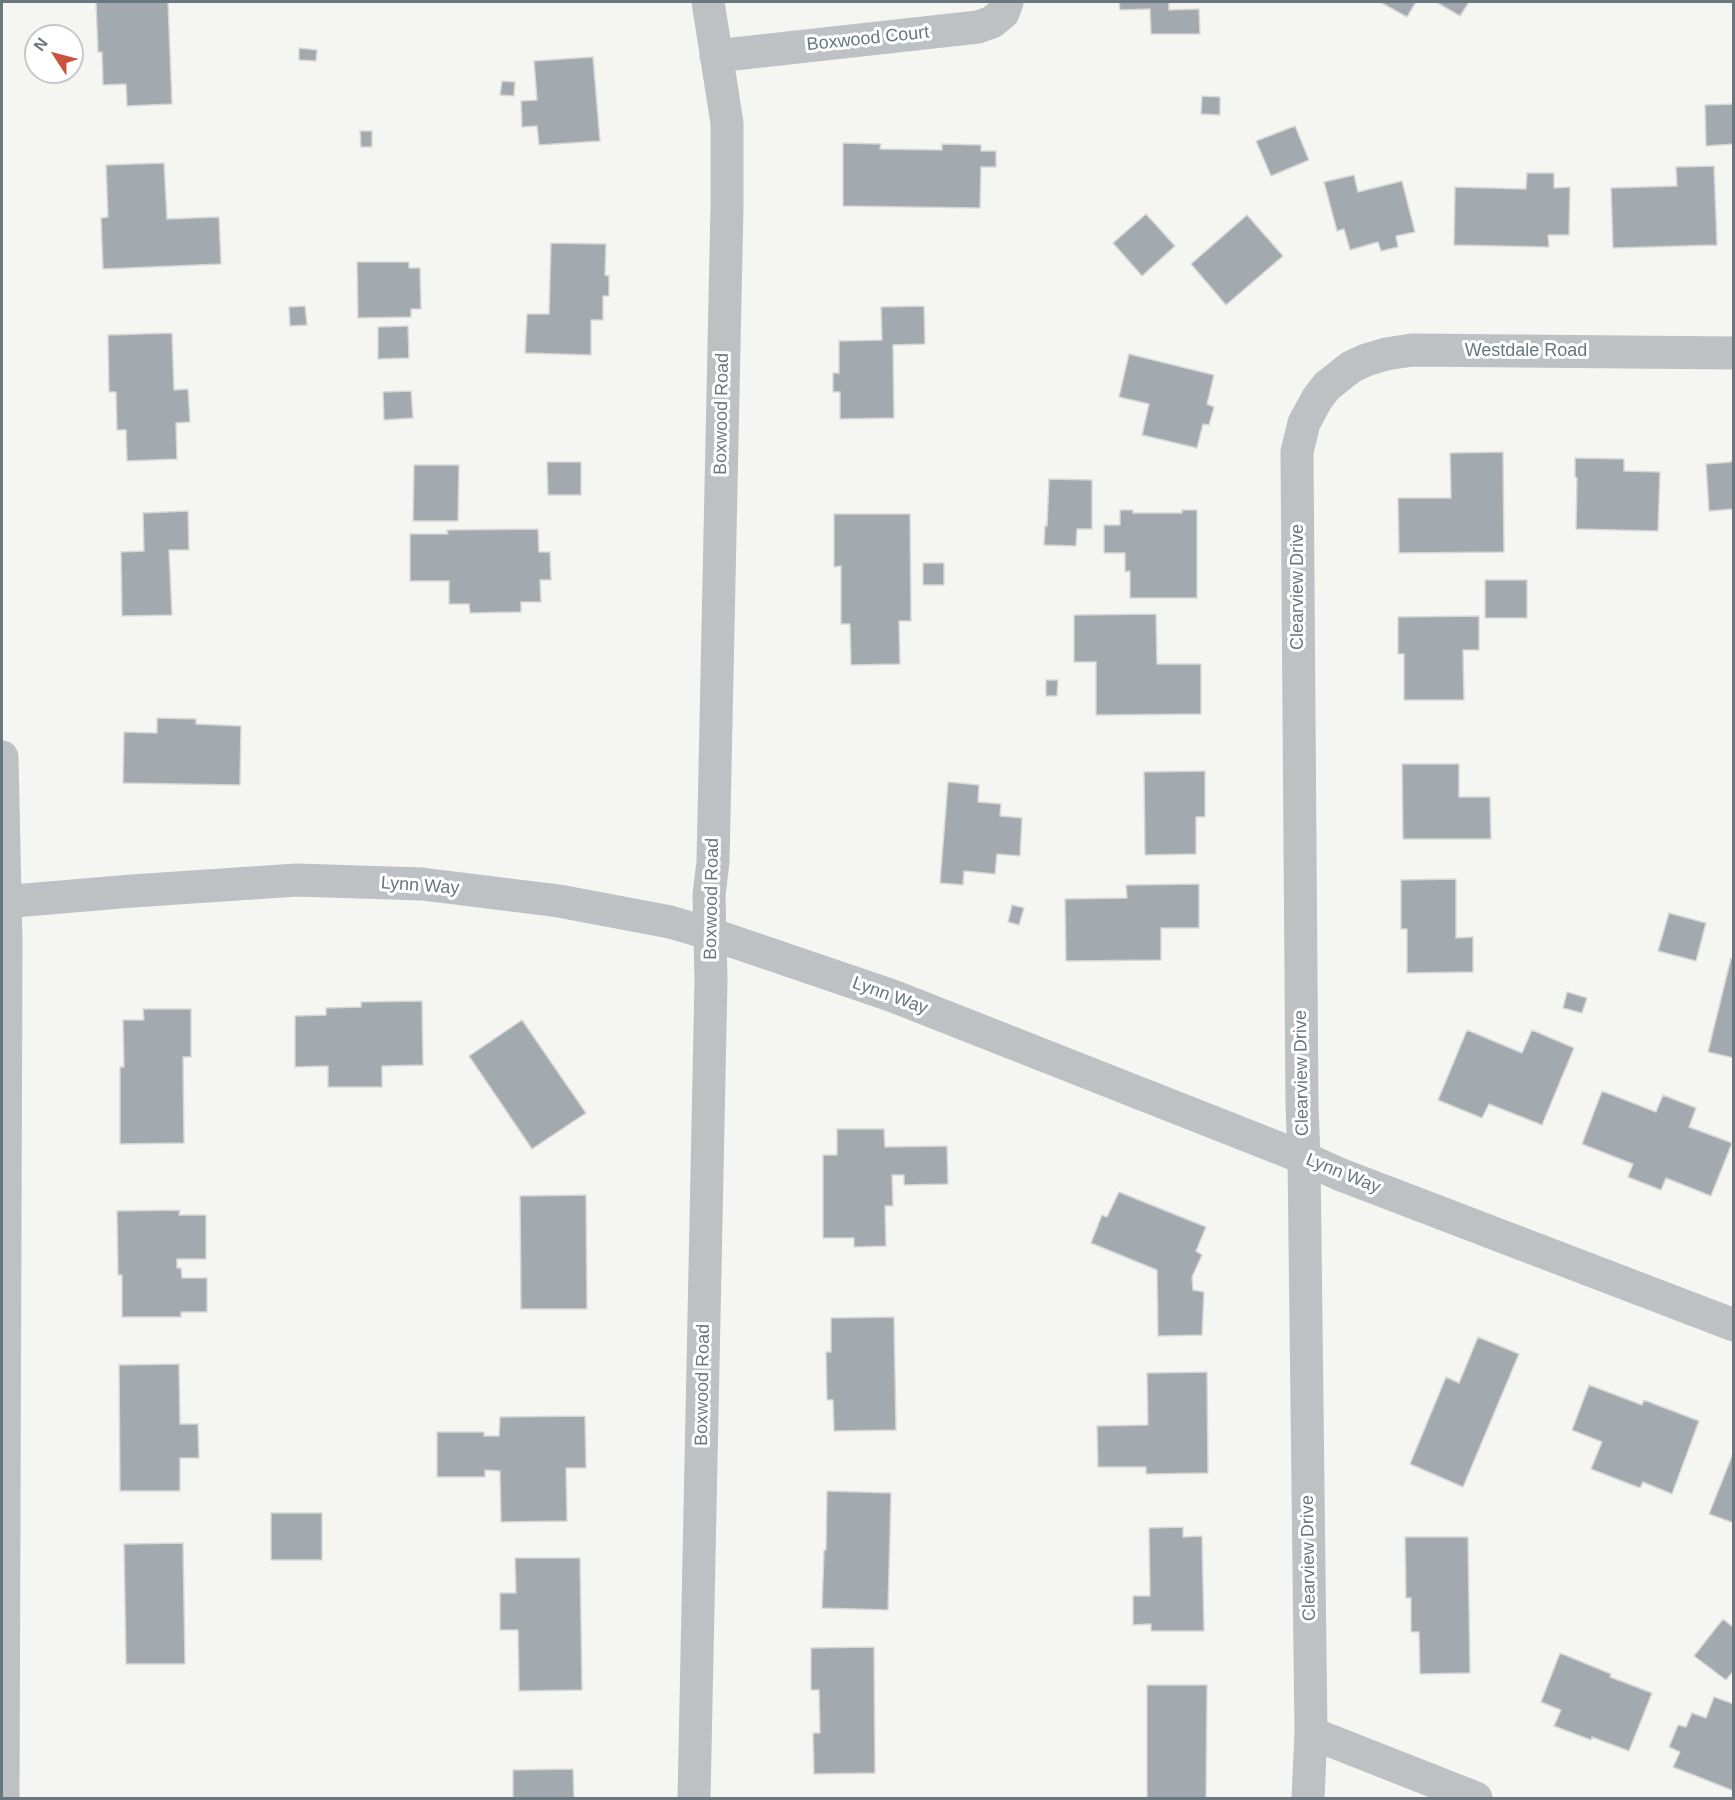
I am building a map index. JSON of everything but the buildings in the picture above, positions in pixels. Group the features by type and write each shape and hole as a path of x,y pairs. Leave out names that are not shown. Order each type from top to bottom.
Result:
{"street":[{"name":"Boxwood Road","path":"694,1798 711,980 709,895 713,862 727,206 727,123 708,2"},
{"name":"Boxwood Court","path":"716,56 978,27 992,22 1003,13 1007,2"},
{"name":"Westdale Road","path":"1327,386 1351,367 1366,360 1412,350 1734,353"},
{"name":"Clearview Drive","path":"1308,1798 1311,1733 1302,1105 1297,452 1304,423 1327,386"},
{"path":"2,758 3,902 6,954 3,1798"},
{"name":"Lynn Way","path":"3,902 297,880 422,884 559,901 670,922 893,996 1304,1158 1339,1174 1734,1325"},
{"path":"1311,1733 1476,1798"}]}
